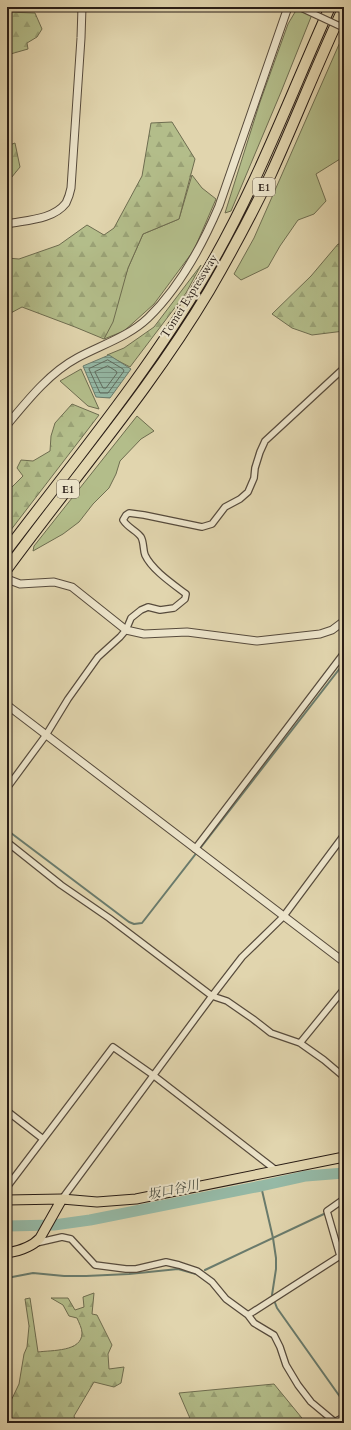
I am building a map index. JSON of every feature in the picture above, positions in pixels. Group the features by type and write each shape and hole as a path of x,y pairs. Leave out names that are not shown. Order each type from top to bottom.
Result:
{"highway":[{"name":"Tomei Expressway","path":"7,550 157,351 207,272 248,194 330,7"},
{"name":"Tomei Expressway","path":"7,569 129,409 166,357 208,292 250,216 270,175 344,7"}],"main road":[{"path":"7,1200 97,1202 136,1199 344,1156"},
{"path":"7,1253 25,1248 38,1240 60,1202"}],"street":[{"path":"7,224 46,216 58,211 67,202 71,188 82,7"},
{"path":"7,425 29,398 52,376 75,359 128,333 148,318 170,292 194,258 207,234 219,206 288,7"},
{"path":"299,7 344,28"},
{"path":"7,788 46,735 68,699 98,657 120,638 126,630 131,618 141,610 148,607 160,610 174,608 185,599 186,594 149,562 145,554 141,537 127,526 123,520 126,515 130,513 144,515 202,527 212,524 225,507 240,499 248,492 254,478 255,468 260,452 265,441 344,368"},
{"path":"7,579 20,584 54,582 72,587 126,630 144,634 187,632 257,641 320,634 332,630 344,621"},
{"path":"195,850 344,653"},
{"path":"7,705 195,850 344,962"},
{"path":"60,1202 242,957 283,917 344,835"},
{"path":"7,842 61,885 110,918 212,996 227,1001 271,1033 300,1043 324,1060 344,1077"},
{"path":"300,1043 344,989"},
{"path":"7,1188 113,1047 153,1075 277,1171"},
{"path":"7,1111 43,1139"},
{"path":"341,1256 328,1214 343,1201"},
{"path":"38,1240 62,1236 71,1239 95,1264 126,1269 136,1269 166,1262 197,1271 212,1282 226,1299 248,1314 254,1323 274,1335 286,1365 298,1385 311,1402 333,1422 344,1417"},
{"path":"248,1314 341,1256 344,1242"}],"green space":[{"path":"298,7 315,7 231,211 225,213 260,102 288,24"},
{"path":"7,12 35,13 42,29 37,37 27,43 28,49 7,55"},
{"path":"344,33 344,160 340,159 316,174 326,201 314,214 298,220 268,267 241,280 234,274 254,238"},
{"path":"172,122 195,159 179,219 143,234 128,268 113,322 104,339 22,307 7,315 7,258 19,259 59,245 87,225 104,235 114,228 142,176 151,123"},
{"path":"15,143 20,167 7,183 7,146"},
{"path":"192,175 202,188 216,199 194,250 154,304 124,331 104,339 128,268 143,234 179,219"},
{"path":"338,244 344,245 344,331 312,335 292,328 272,314 311,276"},
{"path":"201,265 186,293 130,367 107,355 124,348 154,327"},
{"path":"81,369 99,409 88,406 60,381"},
{"path":"72,404 99,415 7,535 8,491 23,476 17,468 21,460 33,461 50,451 51,436 55,423"},
{"path":"137,416 154,431 141,439 120,461 116,474 109,488 93,504 79,522 63,534 33,551 34,546"},
{"path":"94,1293 92,1314 97,1315 112,1345 108,1354 109,1369 124,1367 121,1383 114,1387 94,1382 74,1416 76,1423 7,1423 7,1409 19,1384 24,1354 27,1347 29,1326 25,1299 30,1298 38,1352 72,1347 81,1339 82,1331 77,1318 69,1316 63,1305 51,1298 68,1298 75,1310 84,1307 83,1297"},
{"path":"274,1384 306,1423 192,1423 179,1393"}],"water":[{"path":"109,355 131,369 110,398 96,397 83,366"}],"waterway":[{"path":"7,830 129,922 134,924 142,923 344,663"},
{"name":"坂口谷川","path":"7,1226 54,1225 90,1220 306,1176 344,1173"},
{"path":"261,1186 276,1258 272,1295 277,1308 343,1401"},
{"path":"205,1270 326,1213"},
{"path":"7,1278 33,1273 64,1276 86,1276 129,1274 178,1269 196,1274"}]}
